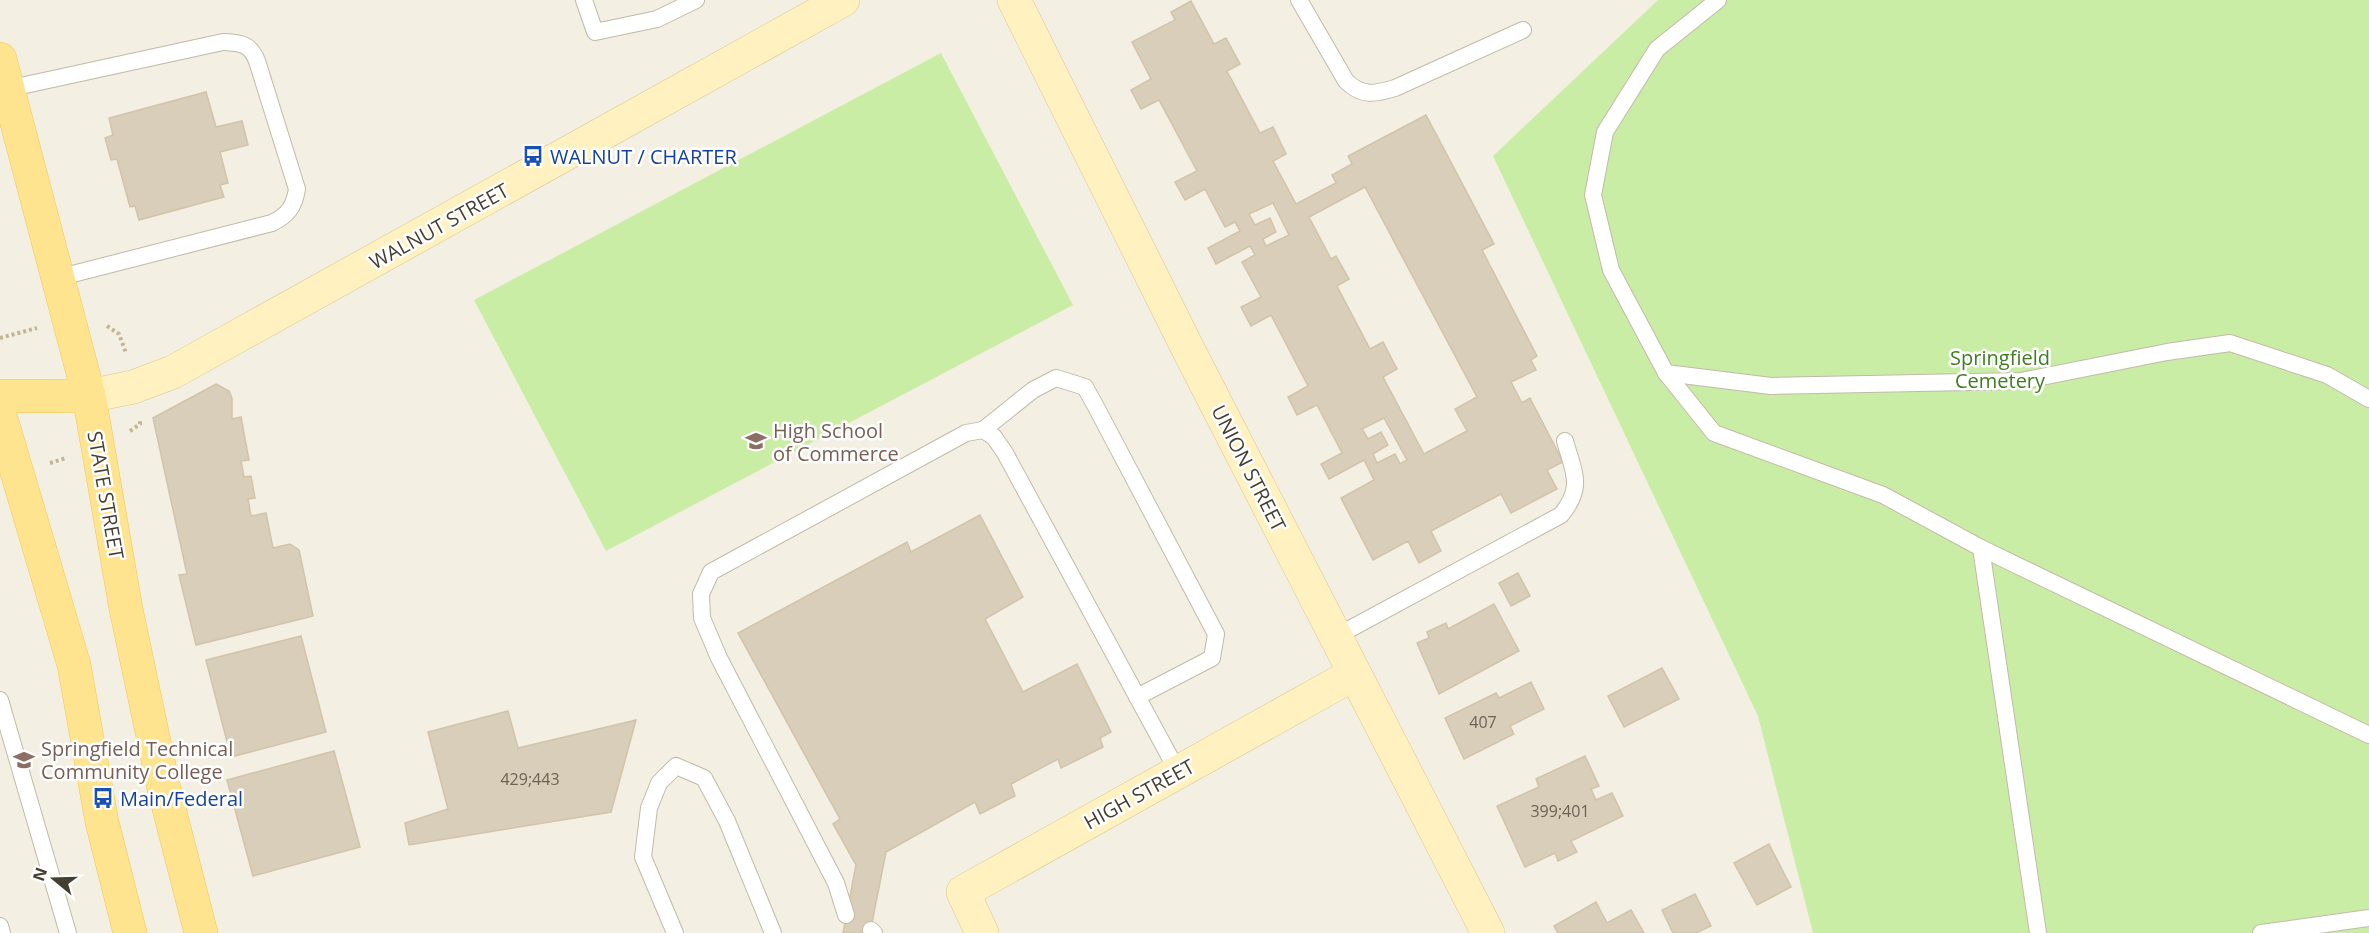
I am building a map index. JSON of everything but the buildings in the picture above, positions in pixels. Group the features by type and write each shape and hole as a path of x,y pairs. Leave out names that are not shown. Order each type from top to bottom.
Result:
{"main road":[{"name":"STATE STREET","path":"4,74 89,396 126,609 164,789 200,933"},
{"path":"0,396 89,396"},
{"path":"0,415 74,665 102,822 130,933"}],"street":[{"name":"WALNUT STREET","path":"89,396 147,383 182,367 843,0"},
{"name":"UNION STREET","path":"1014,0 1335,637 1488,933"},
{"name":"HIGH STREET","path":"982,933 963,892 1354,674"}],"lane":[{"path":"584,0 595,32 657,20 677,4 696,0"},
{"path":"1299,0 1346,81 1356,91 1374,94 1395,88 1523,30"},
{"path":"1718,0 1657,49 1605,132 1593,195 1611,270 1666,373 1714,433 1883,495 1981,548 2369,735"},
{"path":"4,74 90,70 223,42 243,43 252,49 257,61 297,189 294,203 285,216 272,223 57,278"},
{"path":"1666,373 1771,386 2021,381 2230,342 2327,375 2369,399"},
{"path":"846,915 836,883 719,658 702,618 701,594 711,572 966,433 982,430 1033,390 1056,378 1065,378 1085,387 1216,634 1212,658 1137,696"},
{"path":"982,430 994,437 1005,453 1178,772"},
{"path":"1335,637 1561,514 1572,502 1578,486 1565,441"},
{"path":"1981,548 2038,933"},
{"path":"0,700 68,933"},
{"path":"675,933 643,856 649,808 659,783 676,766 704,778 727,821 773,933"},
{"path":"2261,933 2369,918"},
{"path":"0,926 2,933"}],"green space":[{"name":"Springfield Cemetery","path":"1658,0 2369,0 2369,933 1813,933 1758,716 1493,156"},
{"path":"941,53 1073,305 606,551 474,300"}],"place":[{"name":"WALNUT / CHARTER","path":"533,156"},
{"name":"High School of Commerce","path":"756,441"},
{"name":"Springfield Technical Community College","path":"24,760"},
{"name":"Main/Federal","path":"103,798"}]}
